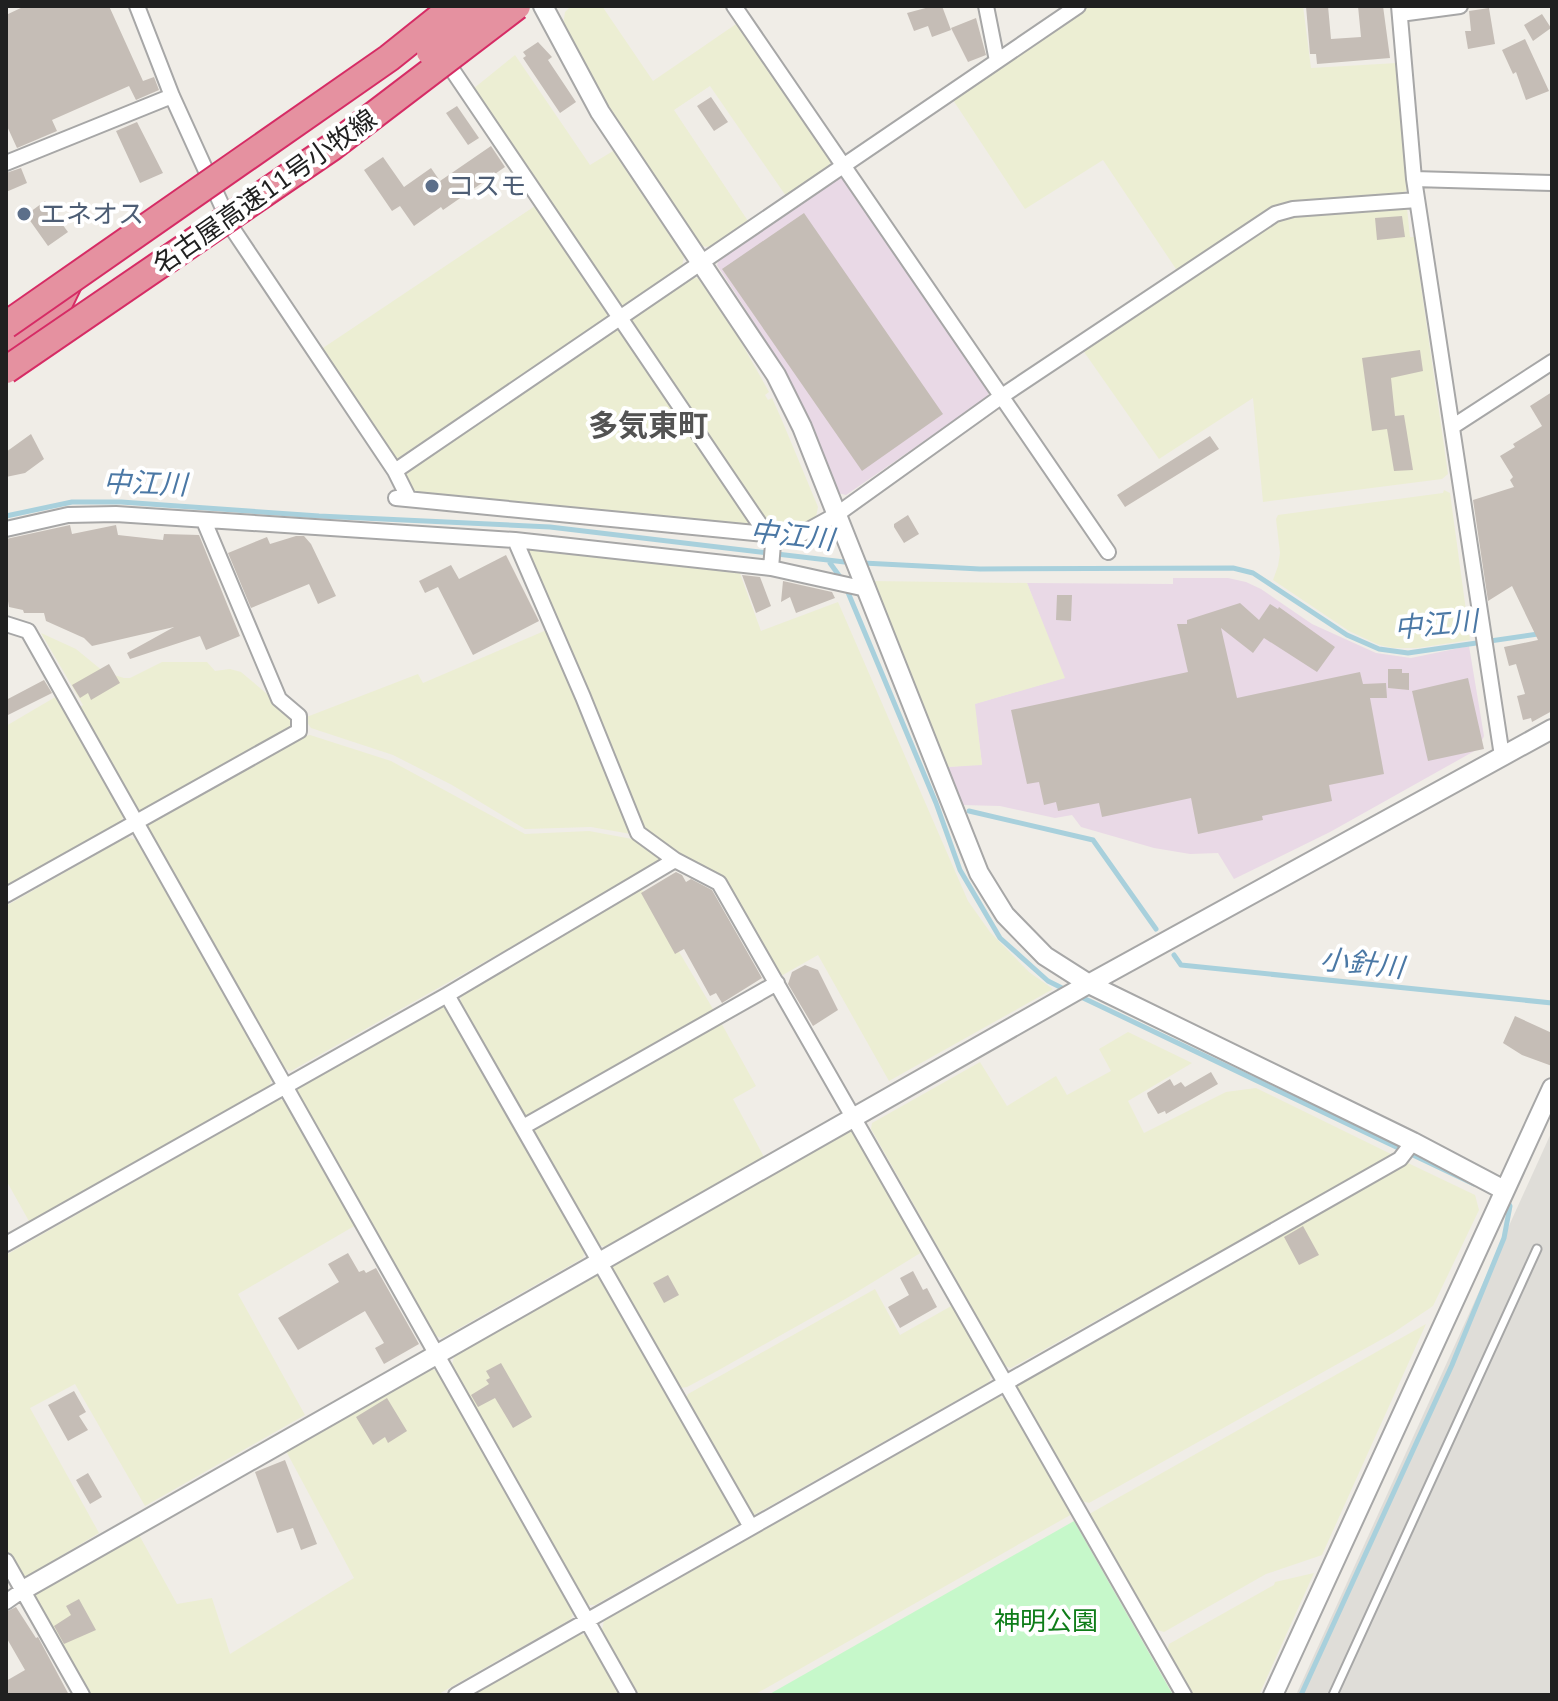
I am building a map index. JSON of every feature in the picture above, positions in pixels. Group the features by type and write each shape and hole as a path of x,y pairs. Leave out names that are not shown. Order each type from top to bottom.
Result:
{"highway":[{"name":"名古屋高速11号小牧線","path":"6,325 376,67 454,6"},
{"path":"6,372 99,311 119,272 325,131 486,6"},
{"name":"名古屋高速11号小牧線","path":"6,372 332,147 517,6"},
{"path":"6,342 56,309 69,282"}],"street":[{"path":"137,6 172,96 232,228 395,471 402,499 622,518 770,539 796,537 836,515 1002,396 1275,214 1293,209 1417,200"},
{"path":"543,6 600,112 776,375 802,427 979,873 1005,915 1045,956 1086,985 1504,1190"},
{"path":"734,6 1108,552"},
{"path":"986,6 997,61"},
{"path":"395,471 1078,6"},
{"path":"1460,6 1400,10 1414,179 1502,756"},
{"path":"453,71 770,539 771,568"},
{"path":"6,163 172,96"},
{"path":"1414,179 1552,183"},
{"path":"1452,427 1552,362"},
{"path":"6,529 68,515 116,514 515,540 771,568 865,585"},
{"path":"6,895 299,731 299,716 279,699 204,521"},
{"path":"515,540 638,833 675,860 719,883 1184,1695"},
{"path":"6,624 28,631 629,1695"},
{"path":"6,1602 1061,999 1552,729"},
{"path":"6,1244 447,995 675,860"},
{"path":"523,1127 777,983"},
{"path":"447,995 751,1527"},
{"path":"1273,1695 1552,1088"},
{"path":"456,1695 1400,1159 1412,1143"},
{"path":"6,1561 82,1695"}],"lane":[{"path":"1333,1695 1537,1249"}],"shaded area":[{"path":"838,178 845,179 989,390 987,398 846,495 838,493 782,366 717,265 720,257"},
{"path":"1173,578 1228,578 1246,582 1312,624 1376,653 1411,658 1469,646 1484,736 1478,749 1330,832 1234,879 1218,853 1190,854 1154,848 1081,827 1072,815 1055,818 1000,806 962,805 948,767 982,764 974,704 1064,678 1027,583 1173,584"},
{"path":"1552,1131 1552,1695 1296,1695"}],"green space":[{"path":"571,6 602,6 653,81 739,22 831,159 829,167 786,196 710,86 674,110 748,221 710,247 701,246 608,105 563,25 565,12"},
{"path":"1089,6 1303,6 1311,68 1397,63 1407,190 1399,195 1279,205 1178,272 1103,160 1025,209 953,100"},
{"path":"515,55 590,165 613,151 684,257 682,266 622,306 617,304 473,89"},
{"path":"535,206 607,311 607,317 398,458 393,457 320,350"},
{"path":"1407,208 1410,237 1414,237 1448,474 1442,479 1263,502 1253,398 1159,459 1082,349 1262,225 1289,215"},
{"path":"690,277 698,278 741,342 769,392 765,395 768,400 772,398 781,418 818,507 816,517 799,530 772,531 630,327 633,316"},
{"path":"614,329 623,330 753,524 752,529 585,509 420,497 413,492 405,476 407,469"},
{"path":"1444,490 1450,493 1470,640 1417,648 1379,645 1349,631 1273,580 1280,553 1278,515 1443,493"},
{"path":"525,544 738,568 761,631 838,602 968,901 990,932 1029,972 1053,989 889,1081 818,955 781,976 721,878 639,828 525,553"},
{"path":"870,581 1027,583 1065,678 975,704 982,765 948,767"},
{"path":"549,629 631,834 591,827 525,829 452,785 393,755 311,728 304,718 418,674 423,683"},
{"path":"41,633 76,649 104,672 124,678 162,662 207,662 215,671 230,669 241,672 291,714 296,727 141,813 134,807 78,709 83,705"},
{"path":"57,696 124,815 120,824 6,888 6,726"},
{"path":"310,735 391,761 525,834 589,831 643,841 665,860 291,1071 282,1068 146,828 147,824 301,737"},
{"path":"127,837 136,840 272,1079 269,1087 30,1223 6,1180 6,906"},
{"path":"641,888 716,1014 529,1117 524,1116 460,1006 461,995"},
{"path":"441,1006 447,1007 585,1250 583,1258 442,1338 432,1335 295,1094 299,1086"},
{"path":"719,1019 756,1086 733,1099 764,1157 606,1247 598,1245 533,1134 533,1129"},
{"path":"1128,1032 1192,1063 1128,1101 1144,1133 1226,1092 1256,1088 1393,1155 1011,1368 1005,1366 871,1129 872,1123 980,1062 1007,1106 1056,1076 1067,1095 1111,1071 1099,1049"},
{"path":"279,1099 286,1101 356,1225 238,1294 305,1415 145,1506 75,1384 30,1408 99,1533 26,1577 20,1575 6,1552 6,1374 9,1372 6,1366 6,1255"},
{"path":"849,1130 855,1133 922,1252 717,1371 687,1387 675,1385 611,1273 614,1263"},
{"path":"1408,1163 1475,1195 1479,1210 1433,1306 1393,1333 1089,1503 1082,1501 1016,1387 1018,1380"},
{"path":"593,1276 599,1276 740,1523 595,1605 587,1605 452,1365 455,1354"},
{"path":"875,1289 900,1335 953,1305 992,1373 989,1382 754,1515 747,1513 684,1402 688,1394"},
{"path":"1426,1324 1322,1555 1266,1574 1164,1632 1154,1629 1089,1515"},
{"path":"430,1368 439,1372 574,1611 571,1619 437,1695 87,1695 33,1600 34,1594 138,1533 177,1604 212,1598 230,1654 354,1578 286,1451"},
{"path":"999,1397 1006,1399 1072,1514 754,1695 639,1695 602,1630 604,1621"},
{"name":"神明公園","path":"1074,1521 1173,1695 768,1695"},
{"path":"1314,1573 1259,1695 1192,1695 1167,1652 1169,1644 1275,1582"},
{"path":"579,1634 589,1636 622,1695 472,1695"}],"building":[{"path":"25,6 109,6 143,81 154,77 159,90 136,100 129,86 52,120 57,131 17,148 6,124 6,15"},
{"path":"942,6 951,30 932,37 928,26 914,31 907,13"},
{"path":"1306,6 1328,6 1331,39 1361,37 1358,6 1383,6 1390,58 1317,64 1316,54 1310,54"},
{"path":"1489,8 1495,44 1468,49 1465,31 1471,31 1469,11"},
{"path":"1542,14 1551,28 1533,41 1524,25"},
{"path":"976,18 986,55 968,62 951,28"},
{"path":"1525,39 1549,91 1526,100 1516,72 1513,74 1502,50"},
{"path":"538,42 552,57 548,60 576,102 560,113 523,58 526,56 523,52"},
{"path":"711,97 728,122 714,131 697,106"},
{"path":"457,106 479,138 468,145 446,113"},
{"path":"137,122 163,173 140,183 116,131"},
{"path":"491,146 505,167 414,226 400,206 392,211 364,170 383,157 404,187 431,168 440,181"},
{"path":"21,168 27,183 6,192 6,173"},
{"path":"45,201 68,232 48,246 26,215"},
{"path":"804,213 943,414 862,471 722,269"},
{"path":"1402,216 1405,237 1377,240 1375,218"},
{"path":"1420,350 1423,371 1391,378 1395,416 1404,415 1413,470 1394,471 1387,429 1372,431 1362,358"},
{"path":"1552,392 1552,711 1532,722 1531,718 1523,720 1517,696 1525,694 1516,664 1509,666 1504,647 1538,640 1512,586 1488,601 1473,500 1514,487 1510,480 1513,477 1500,456 1542,426 1530,406"},
{"path":"31,434 44,459 25,473 6,477 6,452"},
{"path":"1210,436 1219,449 1125,507 1117,495"},
{"path":"908,515 919,534 904,543 894,524"},
{"path":"70,525 72,534 116,525 118,535 163,540 164,534 199,535 240,636 206,650 200,636 130,659 127,653 174,627 92,646 84,638 46,621 44,613 24,613 23,610 9,607 6,539"},
{"path":"304,536 311,544 336,596 318,604 309,584 251,608 228,553 267,537 270,544"},
{"path":"506,555 539,621 473,655 438,587 425,593 419,581 451,565 459,579"},
{"path":"742,575 760,577 771,606 756,613"},
{"path":"783,581 832,592 835,598 796,613 790,597 781,602"},
{"path":"1057,595 1072,595 1071,621 1056,620"},
{"path":"1240,603 1259,620 1270,604 1279,607 1335,647 1317,672 1264,638 1253,653 1221,628 1237,698 1360,672 1363,684 1386,683 1387,698 1370,698 1384,774 1329,785 1332,801 1198,834 1191,798 1102,817 1099,803 1058,811 1056,802 1044,805 1039,782 1027,784 1011,710 1188,672 1177,624 1187,624 1187,620"},
{"path":"109,664 120,683 91,700 88,693 80,698 72,685"},
{"path":"1388,669 1402,669 1402,673 1409,673 1409,690 1388,688"},
{"path":"1468,678 1484,749 1428,761 1412,691"},
{"path":"44,680 52,693 6,716 6,700"},
{"path":"676,872 686,882 691,879 712,890 762,978 722,1003 716,993 710,996 684,949 675,954 641,893"},
{"path":"805,965 818,970 838,1010 813,1026 788,984 792,972"},
{"path":"1515,1016 1552,1033 1552,1066 1522,1055 1503,1043"},
{"path":"1211,1072 1218,1084 1166,1114 1165,1111 1158,1114 1148,1097 1147,1093 1170,1079 1174,1086 1181,1082 1185,1087"},
{"path":"1303,1226 1319,1255 1299,1265 1284,1237"},
{"path":"348,1253 359,1272 364,1270 366,1273 376,1268 419,1344 384,1364 375,1348 384,1343 365,1311 298,1350 278,1318 339,1282 328,1264"},
{"path":"913,1271 937,1307 900,1328 888,1307 909,1295 900,1278"},
{"path":"668,1275 679,1295 664,1303 653,1283"},
{"path":"501,1363 532,1417 513,1428 495,1398 478,1407 471,1395 489,1384 486,1371"},
{"path":"74,1391 86,1412 79,1416 88,1430 68,1441 48,1405"},
{"path":"387,1398 407,1431 388,1443 385,1437 373,1445 356,1417"},
{"path":"285,1460 317,1544 301,1550 293,1528 277,1533 255,1472"},
{"path":"88,1473 102,1497 90,1504 76,1480"},
{"path":"79,1599 96,1630 64,1644 54,1626 71,1615 66,1606"},
{"path":"16,1607 38,1637 69,1695 6,1695 6,1681 25,1670 6,1637 6,1612"}],"waterway":[{"name":"中江川","path":"6,516 72,502 121,502 319,516 550,527 853,563"},
{"path":"830,563 843,581"},
{"name":"中江川","path":"863,563 980,569 1233,568 1253,573 1347,635 1379,649 1408,653 1552,632"},
{"name":"小針川","path":"847,590 936,803 960,870 1000,938 1048,981 1066,990"},
{"name":"小針川","path":"969,811 1093,840 1156,929"},
{"name":"小針川","path":"1174,955 1181,965 1552,1003"},
{"path":"1079,996 1474,1184"},
{"path":"1301,1695 1452,1365 1504,1238 1510,1206 1507,1200"}],"place":[{"name":"コスモ","path":"432,186"},
{"name":"エネオス","path":"24,214"}],"district":[{"name":"多気東町","path":"648,426"}]}
